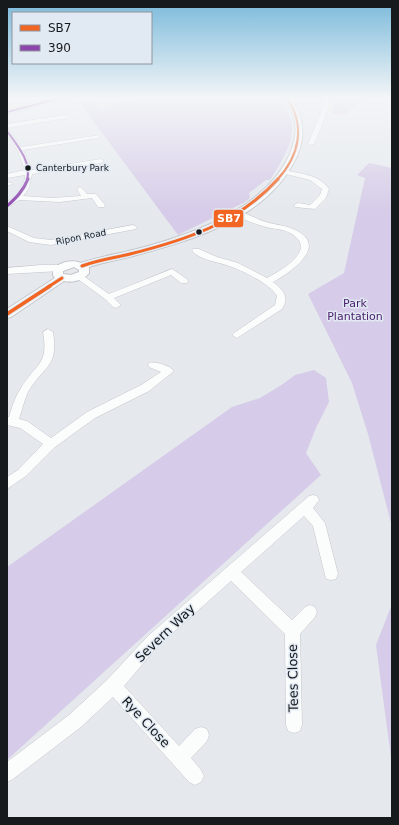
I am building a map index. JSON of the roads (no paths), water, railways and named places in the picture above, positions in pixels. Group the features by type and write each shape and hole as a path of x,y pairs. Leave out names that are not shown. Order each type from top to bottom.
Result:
{"street":[{"path":"7,206 19,198 30,180 29,168 19,149 8,136"},
{"path":"19,149 75,138 98,136"},
{"path":"80,271 197,232 237,213 268,190 284,172 294,157 299,136"},
{"path":"311,144 314,136"},
{"path":"7,176 101,161"},
{"path":"284,172 323,183 326,189 323,196 312,207"},
{"path":"80,189 85,197"},
{"path":"19,198 52,201 68,200 105,193"},
{"path":"94,195 101,205"},
{"path":"298,205 312,207 318,212"},
{"path":"237,213 264,224 292,231 299,235 306,245 306,252 299,259 267,282"},
{"name":"Ripon Road","path":"7,228 22,238 49,243 133,227"},
{"path":"196,251 214,259 235,265 267,282 280,293 282,298 281,304 274,310 253,322 237,335"},
{"path":"7,314 71,264 116,305"},
{"path":"7,271 41,268 61,273"},
{"path":"108,297 168,269 184,281"},
{"path":"48,332 51,343 50,356 44,366 25,388 10,421 29,427 51,444"},
{"path":"7,484 22,472 51,444 91,415 145,388 169,371 153,365"},
{"name":"Severn Way","path":"7,773 75,721 113,686 152,641 309,504 319,522 331,574"},
{"name":"Tees Close","path":"231,571 292,631 294,725"},
{"name":"Tees Close","path":"292,631 310,612"},
{"name":"Rye Close","path":"113,686 195,776"},
{"path":"179,758 201,735"}],"place":[{"name":"Canterbury Park","path":"28,168"}],"park label":[{"name":"Park Plantation","path":"355,309"}]}
